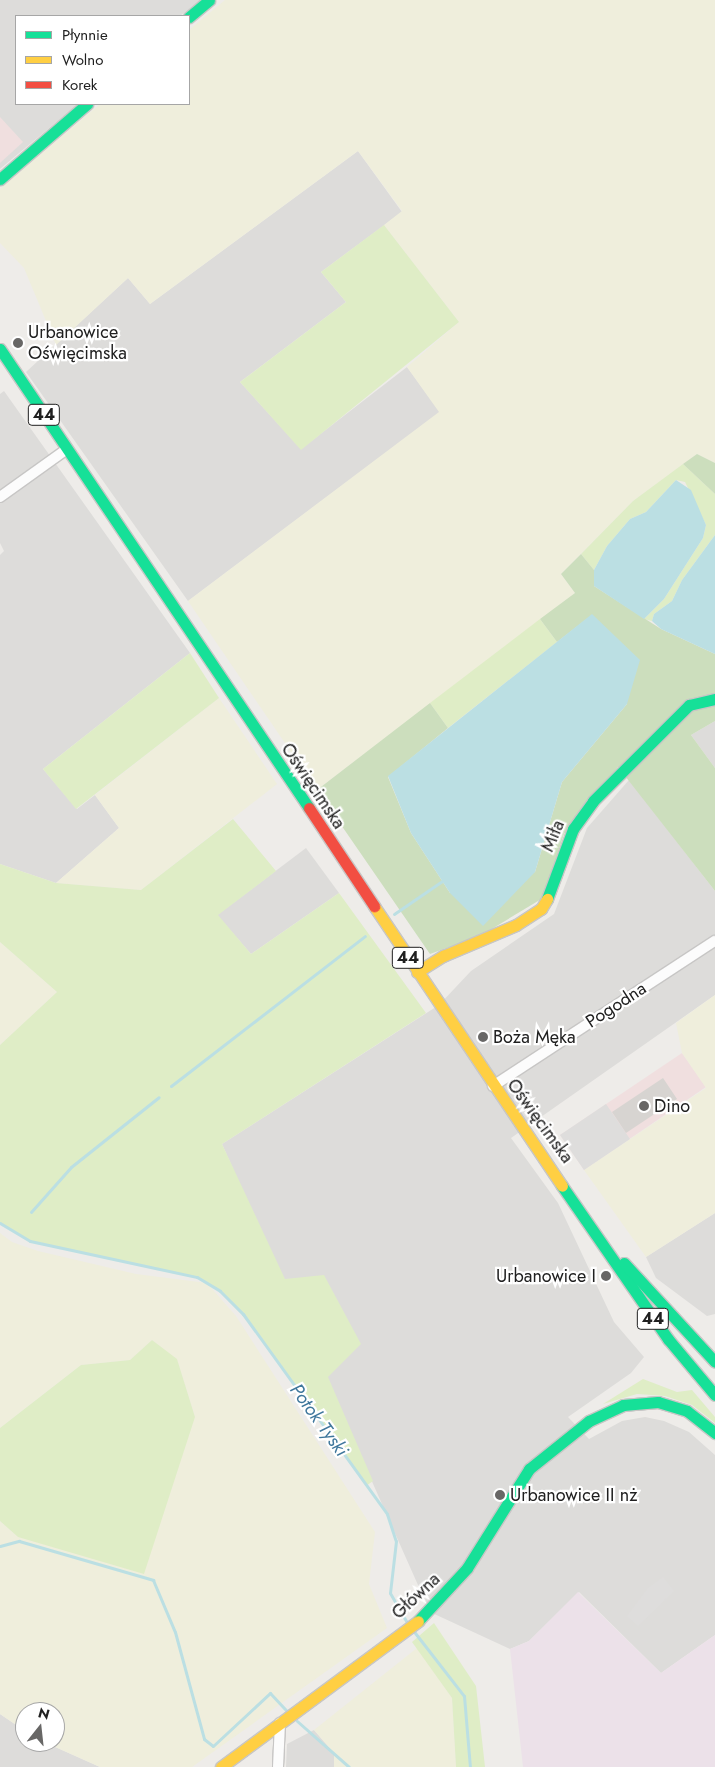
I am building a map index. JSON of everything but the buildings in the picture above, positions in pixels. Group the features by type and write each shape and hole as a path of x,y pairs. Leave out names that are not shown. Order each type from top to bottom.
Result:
{"main road":[{"path":"190,16 209,0"},
{"path":"0,179 86,105"},
{"name":"Oświęcimska","path":"0,349 493,1086 601,1240 649,1313 715,1395"},
{"name":"Miła","path":"417,972 443,956 516,925 541,909 554,887 573,829 593,801 689,705 715,699"},
{"name":"Oświęcimska","path":"601,1240 715,1362"},
{"name":"Główna","path":"222,1767 425,1617 467,1568 529,1469 552,1447 598,1415 634,1402 658,1402 687,1411 715,1433"}],"street":[{"path":"0,497 67,449"},
{"name":"Pogodna","path":"493,1086 715,941"},
{"path":"278,1767 280,1723"}],"shaded area":[{"path":"0,0 209,0 195,4 181,15 15,15 15,105 77,105 0,169"},
{"path":"0,117 23,142 0,163"},
{"path":"358,151 402,212 321,272 346,302 240,382 301,449 407,367 440,412 188,601 26,372 128,278 150,304"},
{"path":"4,391 190,653 43,769 77,809 95,795 119,828 56,883 0,864 0,555 4,551 0,543 0,394"},
{"path":"715,721 715,768 691,735"},
{"path":"629,780 715,891 715,995 511,1138 558,1203 614,1322 644,1357 631,1373 568,1417 589,1439 622,1421 645,1417 664,1421 689,1432 715,1455 715,1635 661,1673 579,1592 529,1641 510,1649 430,1612 222,1144 439,1005 471,971 554,914 587,828"},
{"path":"306,848 339,893 251,954 217,915"},
{"path":"682,1053 706,1087 584,1170 560,1135"},
{"path":"606,1104 630,1139 584,1170 560,1135"},
{"path":"715,1213 715,1314 707,1316 656,1278 646,1257"},
{"path":"663,1577 674,1591 638,1626 627,1616 648,1588"},
{"path":"578,1592 661,1673 715,1635 715,1767 523,1767 510,1649 529,1641"},
{"path":"0,1714 15,1724 15,1752 65,1751 100,1767 0,1767"},
{"path":"314,1730 334,1753 334,1767 286,1767 287,1744"}],"green space":[{"path":"225,0 715,0 715,463 697,454 633,501 561,574 575,593 317,790 188,601 439,412 407,367 459,322 384,225 402,211 358,151 150,304 128,278 56,345 24,268 0,243 0,189 99,105 190,105 190,29"},
{"path":"384,225 459,322 301,450 240,382 346,302 321,272"},
{"path":"697,454 715,463 715,494 683,464"},
{"path":"683,464 715,494 715,535 682,580 672,601 654,614 652,621 644,619 664,599 703,538 706,525 685,482 676,480 646,512 630,519 607,546 594,570 581,554 633,501"},
{"path":"581,554 594,570 594,586 661,629 715,654 715,721 691,735 715,768 715,891 618,767 564,834 543,898 480,936 430,954 317,790 430,703 448,728 388,777 411,833 450,893 535,872 562,782 627,704 592,615 557,642 540,619 575,593 561,574"},
{"path":"540,619 557,642 448,728 430,703"},
{"path":"190,653 219,698 76,809 43,769"},
{"path":"219,698 277,784 141,890 56,883 119,828 95,795"},
{"path":"233,819 276,871 218,915 251,954 339,893 426,1013 222,1144 285,1279 324,1275 361,1344 328,1377 373,1481 366,1486 243,1314 220,1291 197,1277 30,1241 0,1223 0,1045 57,992 0,942 0,864 56,883 141,890"},
{"path":"0,942 57,992 0,1045"},
{"path":"715,995 715,1213 646,1257 584,1170 706,1088 682,1053 676,1023"},
{"path":"0,1233 12,1242 38,1251 136,1274 207,1283 236,1316 375,1532 369,1584 387,1628 192,1767 100,1767 65,1751 65,1702 15,1702 15,1724 0,1714 0,1521 18,1537 195,1417 177,1360 152,1340 130,1360 81,1365 0,1428"},
{"path":"152,1340 177,1359 195,1417 144,1574 18,1537 0,1521 0,1428 81,1365 130,1360"},
{"path":"643,1379 677,1392 692,1390 715,1417 715,1423 692,1405 665,1396 637,1394 603,1404"},
{"path":"434,1623 476,1686 485,1767 456,1767 452,1698 412,1642"},
{"path":"417,1648 452,1698 456,1767 334,1767 334,1753 314,1730"}],"water":[{"path":"676,480 691,490 706,525 703,538 664,599 644,619 594,586 594,570 607,546 630,519 646,512"},
{"path":"715,535 715,654 661,629 652,621 654,614 672,601 682,580"},
{"path":"592,614 640,660 627,704 562,782 535,872 483,926 450,893 411,833 388,776"}],"waterway":[{"path":"394,914 442,881"},
{"path":"171,1086 365,936"},
{"path":"31,1212 71,1167 159,1097"},
{"name":"Potok Tyski","path":"0,1223 30,1241 197,1277 220,1291 243,1314 387,1514 396,1541 390,1593 408,1624"},
{"path":"0,1546 19,1541 153,1580 175,1632 204,1739 213,1746 270,1693 288,1712"},
{"name":"Potok Tyski","path":"412,1629 464,1696 470,1767"},
{"path":"297,1721 349,1767"}],"traffic: fast":[{"path":"190,16 209,0"},
{"path":"0,179 86,105"},
{"path":"0,349 309,808"},
{"path":"547,899 573,829 593,801 689,705 715,699"},
{"path":"562,1186 668,1339 715,1395"},
{"path":"624,1263 715,1362"},
{"path":"418,1621 467,1568 529,1469 589,1421 623,1405 658,1402 687,1411 715,1433"}],"traffic: slow":[{"path":"417,972 443,956 516,925 541,909 547,899"},
{"path":"374,906 562,1186"},
{"path":"221,1767 418,1621"}],"traffic: jam":[{"path":"309,808 374,906"}],"place":[{"name":"Urbanowice Oświęcimska","path":"18,343"},
{"name":"Boża Męka","path":"483,1037"},
{"name":"Dino","path":"644,1106"},
{"name":"Urbanowice I","path":"606,1276"},
{"name":"Urbanowice II nż","path":"500,1495"}]}
